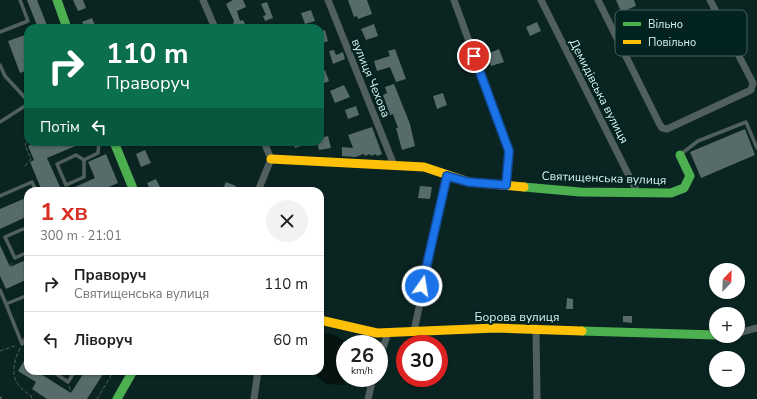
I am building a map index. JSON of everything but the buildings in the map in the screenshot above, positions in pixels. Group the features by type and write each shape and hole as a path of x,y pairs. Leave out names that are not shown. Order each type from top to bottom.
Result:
{"street":[{"path":"56,0 66,24"},
{"path":"203,0 213,24"},
{"name":"вулиця Чехова","path":"328,0 394,164"},
{"path":"454,0 509,151 506,185"},
{"name":"Демидівська вулиця","path":"541,0 637,192"},
{"path":"598,0 615,34"},
{"path":"710,0 715,10"},
{"path":"626,56 662,128 667,129 751,90 754,83 740,56"},
{"path":"116,146 132,187"},
{"path":"260,187 271,160 266,146"},
{"name":"Святищенська вулиця","path":"271,160 394,164 424,167 468,182 580,192 671,193 680,191 686,186 690,176 680,155"},
{"path":"414,331 447,176"},
{"name":"Борова вулиця","path":"324,321 377,333 496,328 536,328 709,335"},
{"path":"536,328 537,399"},
{"path":"745,331 757,328"},
{"path":"117,399 131,375"},
{"path":"254,399 257,375"},
{"path":"368,399 370,387"}],"lane":[{"path":"0,32 28,21 20,0"},
{"path":"0,65 4,76 24,97"},
{"path":"0,122 24,107"},
{"path":"680,155 698,140 746,122 757,148"},
{"path":"84,160 98,152 99,146"},
{"path":"76,155 84,160 84,177 66,184 57,164 76,155"},
{"path":"0,196 32,182 34,187"},
{"path":"24,229 5,237 15,258 24,254"},
{"path":"0,290 22,344"},
{"path":"6,304 24,297"},
{"path":"58,375 68,382 72,375"}],"path":[{"path":"25,146 31,159 25,166"},
{"path":"0,351 22,344"},
{"path":"22,344 15,361 14,376 21,390 31,396 32,399"},
{"path":"97,399 112,375"}],"shaded area":[{"path":"324,334 336,336 336,385 326,384 315,375 324,375"}],"traffic: fast":[{"path":"57,0 66,24"},
{"path":"116,146 132,187"},
{"path":"524,187 580,192 671,193 684,188 690,176 680,155"},
{"path":"582,331 709,335"},
{"path":"117,399 131,375"}],"traffic: slow":[{"path":"271,159 424,167 469,182 524,187"},
{"path":"324,321 377,333 496,328 582,331"}],"route":[{"path":"422,286 447,176 468,182 506,185 510,161 509,151 474,56"}]}
